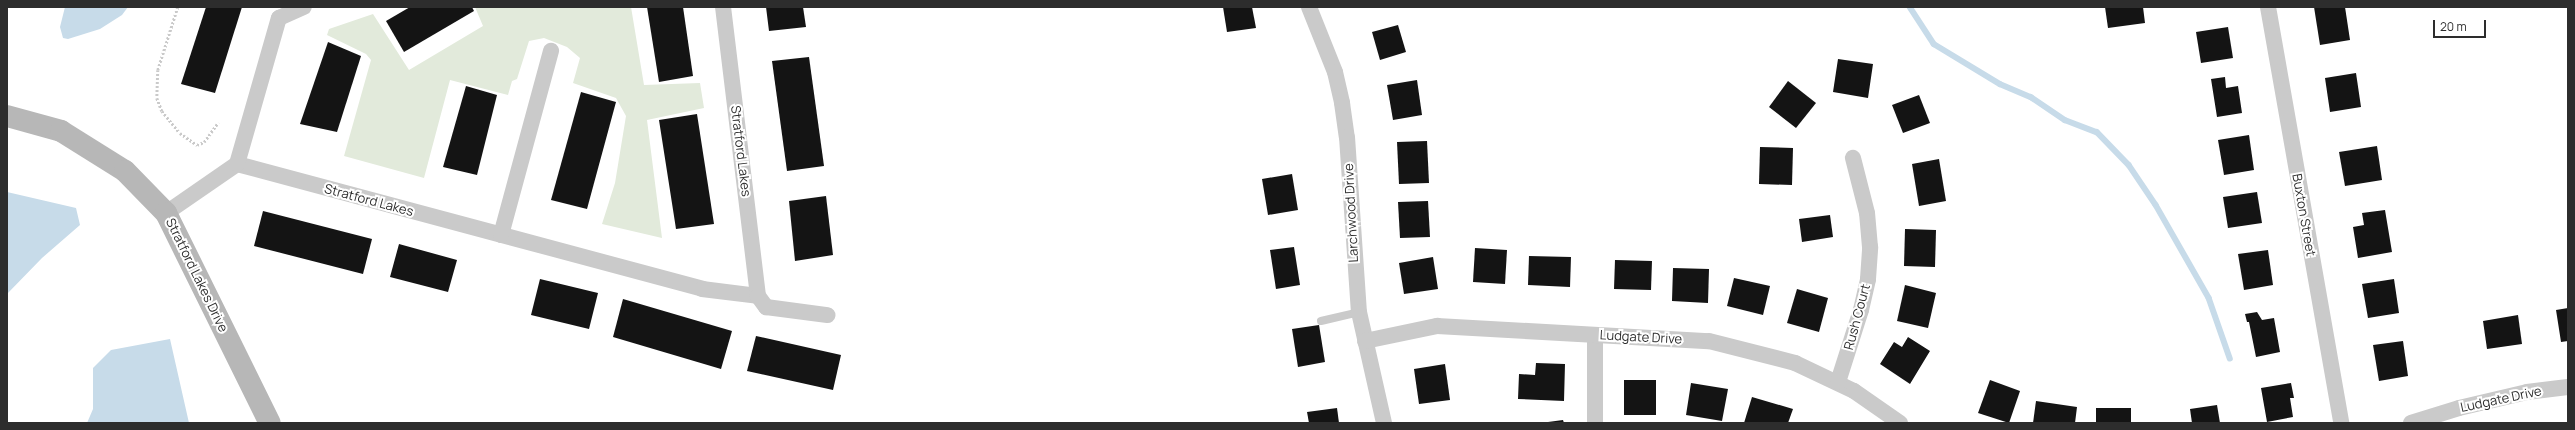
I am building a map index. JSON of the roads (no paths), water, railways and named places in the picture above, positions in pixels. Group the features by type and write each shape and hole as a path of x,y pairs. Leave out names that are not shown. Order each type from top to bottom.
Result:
{"street":[{"path":"166,213 237,164 279,18 304,7"},
{"name":"Stratford Lakes","path":"237,164 702,289 758,296 723,7"},
{"name":"Larchwood Drive","path":"1309,7 1335,72 1342,103 1347,137 1359,312 1384,423"},
{"name":"Buxton Street","path":"2268,7 2341,423"},
{"path":"501,235 551,51"},
{"name":"Stratford Lakes Drive","path":"7,116 61,131 125,171 166,213 270,423"},
{"name":"Rush Court","path":"1838,382 1861,310 1869,255 1867,213 1852,158"},
{"path":"758,296 766,307 827,315"},
{"name":"Ludgate Drive","path":"1365,341 1437,326 1709,341 1795,362 1838,382 1900,423"},
{"path":"1595,334 1595,423"},
{"name":"Ludgate Drive","path":"2412,423 2459,408 2527,392 2568,387"}],"lane":[{"path":"1321,322 1359,312"}],"water":[{"path":"65,7 128,7 122,15 100,29 68,39 63,38 60,27"},
{"path":"7,192 76,208 80,225 42,258 7,294"},
{"path":"170,339 189,423 87,423 93,409 93,368 111,350"}],"waterway":[{"path":"1910,7 1934,44 2000,84 2031,97 2065,120 2097,132 2129,165 2156,205 2209,298 2230,358"}]}
